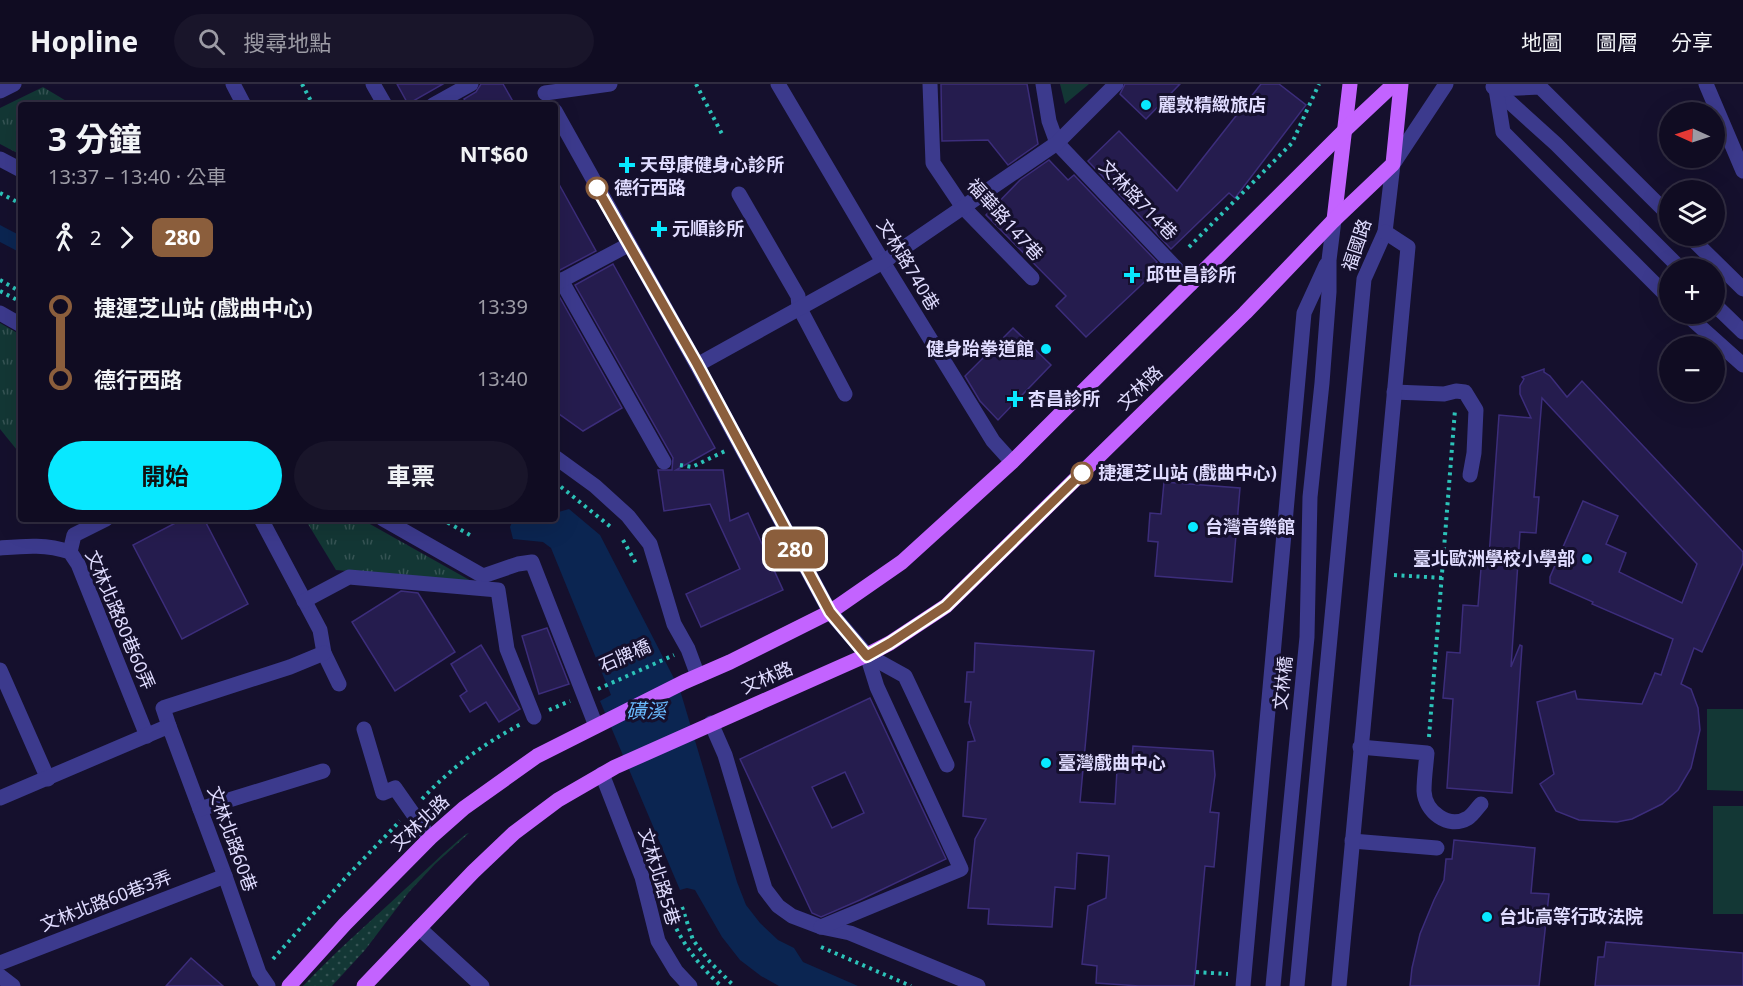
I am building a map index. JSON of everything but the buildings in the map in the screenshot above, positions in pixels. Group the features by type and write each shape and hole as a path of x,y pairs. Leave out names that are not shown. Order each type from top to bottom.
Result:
{"main road":[{"name":"福國路","path":"1334,220 1350,84"},
{"name":"文林路","path":"691,679 830,612 902,562 1012,462 1345,129 1394,84"},
{"name":"福國路","path":"1393,164 1401,84"},
{"name":"文林路","path":"609,771 711,723 867,656 946,606 1245,313 1334,220 1393,164"},
{"path":"600,724 691,679"},
{"name":"文林北路","path":"289,986 345,924 430,838 464,808 537,756 600,724"},
{"path":"364,986 473,872 514,833 558,801 609,771"}],"street":[{"path":"0,91 14,84"},
{"path":"233,84 242,102"},
{"path":"373,84 383,102"},
{"path":"438,102 471,84"},
{"path":"546,94 610,84"},
{"name":"文林路740巷","path":"778,84 883,262 993,441 1012,462"},
{"name":"福華路147巷","path":"930,84 933,163 962,206 1032,278"},
{"path":"1043,84 1049,121 1057,143"},
{"path":"697,364 883,262 1057,143 1116,84"},
{"name":"文林路","path":"1393,164 1446,84"},
{"path":"1706,84 1743,171"},
{"path":"1492,87 1556,144 1670,258"},
{"path":"1492,87 1540,87 1659,205"},
{"path":"1492,87 1503,132 1659,287"},
{"path":"558,116 697,364 830,612 867,656 878,687 961,868 821,927"},
{"name":"文林路714巷","path":"1057,143 1191,284"},
{"path":"0,159 18,168"},
{"name":"福國路","path":"1297,986 1364,279 1385,232 1393,164"},
{"path":"739,194 798,296 799,307 845,394"},
{"name":"福國路","path":"1322,383 1329,292 1329,260 1334,220"},
{"path":"1339,986 1408,247 1385,232"},
{"path":"628,244 558,282 664,462"},
{"path":"1699,246 1743,289"},
{"path":"1243,986 1304,313 1329,260"},
{"path":"0,313 18,323"},
{"path":"1725,315 1743,332"},
{"path":"1697,324 1743,365"},
{"name":"文林橋","path":"1273,986 1307,637 1310,497 1322,383"},
{"path":"1394,392 1444,394 1456,391 1466,392 1476,410 1474,453 1470,475"},
{"path":"558,459 595,486 628,516 650,544 674,624 688,649 691,679"},
{"path":"70,552 74,535 100,522"},
{"path":"263,522 320,630 324,653 339,684"},
{"path":"388,522 483,576 518,564 532,562 600,724"},
{"name":"文林北路80巷60弄","path":"0,548 53,546 70,552 78,564 147,736"},
{"path":"304,601 349,577 498,590 507,649 534,717"},
{"path":"0,798 169,726 163,708 290,667 324,653"},
{"path":"867,656 905,676 947,765"},
{"path":"0,670 48,779"},
{"path":"711,723 725,756 765,889 778,906 792,916 821,927 850,933 978,986"},
{"name":"文林北路60巷","path":"169,726 259,973 268,986"},
{"path":"364,729 383,793 395,788 430,838"},
{"path":"1360,747 1427,753 1424,792 1428,806 1438,817 1452,821 1467,819 1481,804"},
{"path":"200,809 323,771"},
{"name":"文林北路5巷","path":"609,771 642,877 658,941 676,971 690,986"},
{"path":"1352,842 1437,848"},
{"name":"文林北路60巷3弄","path":"0,963 225,876"},
{"path":"419,928 482,986"},
{"path":"0,976 13,986"}],"path":[{"path":"302,84 311,102"},
{"path":"696,84 722,134"},
{"path":"1189,247 1292,143 1319,84"},
{"path":"0,193 18,202"},
{"path":"0,280 18,290"},
{"path":"1427,753 1456,391"},
{"path":"664,462 692,467 740,445"},
{"path":"558,485 618,533 639,568"},
{"path":"446,522 470,535"},
{"path":"1377,573 1442,578"},
{"name":"石牌橋","path":"587,693 677,654"},
{"path":"682,907 693,940 710,962 734,986"},
{"path":"669,914 684,945 703,969 721,986"},
{"path":"821,946 911,986"},
{"path":"1196,972 1228,974"}],"green space":[{"path":"1060,84 1089,84 1065,104"},
{"path":"43,87 68,102 18,102 18,153 0,144 0,108"},
{"path":"0,323 18,333 18,451 0,429"},
{"path":"307,522 366,522 473,582 336,570"},
{"path":"1707,709 1743,709 1743,791 1707,790"},
{"path":"1713,806 1743,806 1743,914 1713,914"},
{"path":"469,833 409,892 365,950 332,986 303,986 340,949"}],"water":[{"path":"0,225 18,234 18,251 0,242"},
{"name":"磺溪","path":"569,509 600,535 680,690 737,882 746,905 760,923 778,940 794,948 803,962 858,986 779,986 740,960 722,937 695,890 687,888 680,890 600,701 611,695 551,548 543,542 513,539 510,527 512,522 558,522 558,512"}],"bus line":[{"name":"280","path":"597,188 697,364 830,612 867,656 946,606 1082,473"}],"place":[{"name":"麗敦精緻旅店","path":"1146,105"},
{"name":"天母康健身心診所","path":"627,165"},
{"name":"德行西路","path":"597,188"},
{"name":"元順診所","path":"659,229"},
{"name":"邱世昌診所","path":"1132,275"},
{"name":"健身跆拳道館","path":"1046,349"},
{"name":"杏昌診所","path":"1015,399"},
{"name":"捷運芝山站 (戲曲中心)","path":"1082,473"},
{"name":"台灣音樂館","path":"1193,527"},
{"name":"臺北歐洲學校小學部","path":"1587,559"},
{"name":"臺灣戲曲中心","path":"1046,763"},
{"name":"台北高等行政法院","path":"1487,917"}]}
